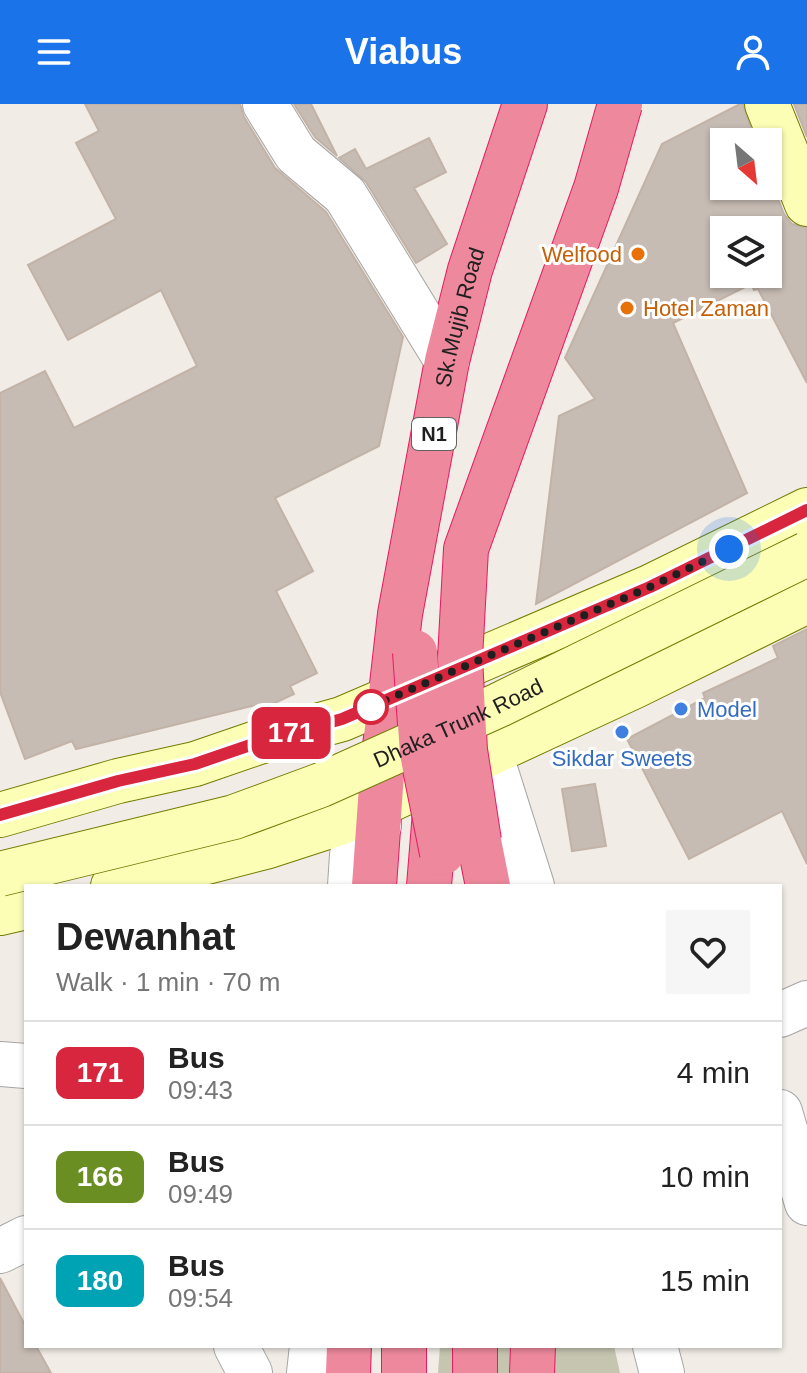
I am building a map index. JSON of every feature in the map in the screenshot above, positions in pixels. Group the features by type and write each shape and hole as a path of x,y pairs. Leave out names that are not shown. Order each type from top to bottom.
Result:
{"highway":[{"name":"Sk.Mujib Road","path":"380,802 400,614 447,361 470,270 525,104"},
{"path":"448,884 422,753 415,652 427,525 462,376 553,104"},
{"path":"429,884 439,763 452,673 501,412 604,104"},
{"path":"488,884 465,750 460,658 466,549 596,188 620,104"},
{"name":"N1","path":"374,884 380,802"},
{"path":"348,1373 349,1348"},
{"path":"404,1348 404,1373"},
{"path":"475,1348 475,1373"},
{"path":"532,1373 533,1348"}],"main road":[{"path":"767,104 807,204"},
{"name":"Dhaka Trunk Road","path":"0,815 118,781 195,764 342,719 650,587 807,510"},
{"name":"Dhaka Trunk Road","path":"0,874 234,817 321,785 499,705 807,554"},
{"path":"121,884 265,847 342,822 380,802 439,763 490,753 807,601"},
{"path":"0,913 24,907"}],"street":[{"path":"265,104 296,154 345,195 447,361"},
{"path":"490,753 531,884"},
{"path":"350,884 352,855 380,802"},
{"path":"782,1014 807,1003"},
{"path":"0,1064 24,1066"},
{"path":"782,1119 807,1203"},
{"path":"0,1251 24,1239"},
{"path":"237,1348 250,1373"},
{"path":"309,1373 312,1348"},
{"path":"656,1348 662,1373"}],"shaded area":[{"path":"440,1348 614,1348 620,1373 438,1373"}],"building":[{"path":"85,104 240,104 244,117 275,168 326,212 403,337 379,446 275,498 313,571 276,591 317,673 290,686 294,694 262,709 260,704 76,749 72,741 25,759 0,692 0,393 45,371 74,428 197,366 161,290 68,340 28,265 116,219 76,143 99,131"},
{"path":"294,104 311,104 337,156 315,137"},
{"path":"743,104 751,128 710,128 710,200 778,200 792,224 807,228 807,383 758,289 753,288 782,288 782,216 710,216 710,288 743,288 673,323 747,493 536,604 559,416 595,399 565,358 662,144"},
{"path":"794,104 807,104 807,137"},
{"path":"429,138 446,172 414,188 447,244 416,263 366,182 339,158 355,149 366,169"},
{"path":"807,629 807,864 782,811 689,859 627,739 705,698 703,693 778,658 773,646"},
{"path":"595,784 606,846 572,851 562,789"},
{"path":"0,1278 24,1323 24,1348 37,1348 51,1373 0,1373"}],"bus line":[{"name":"171","path":"0,815 118,781 195,764 342,719 650,587 807,510"}],"place":[{"name":"Welfood","path":"638,254"},
{"name":"Hotel Zaman","path":"627,308"},
{"name":"Model","path":"681,709"},
{"name":"Sikdar Sweets","path":"622,732"}],"route":[{"path":"371,707 365,709 650,587 729,549"}]}
